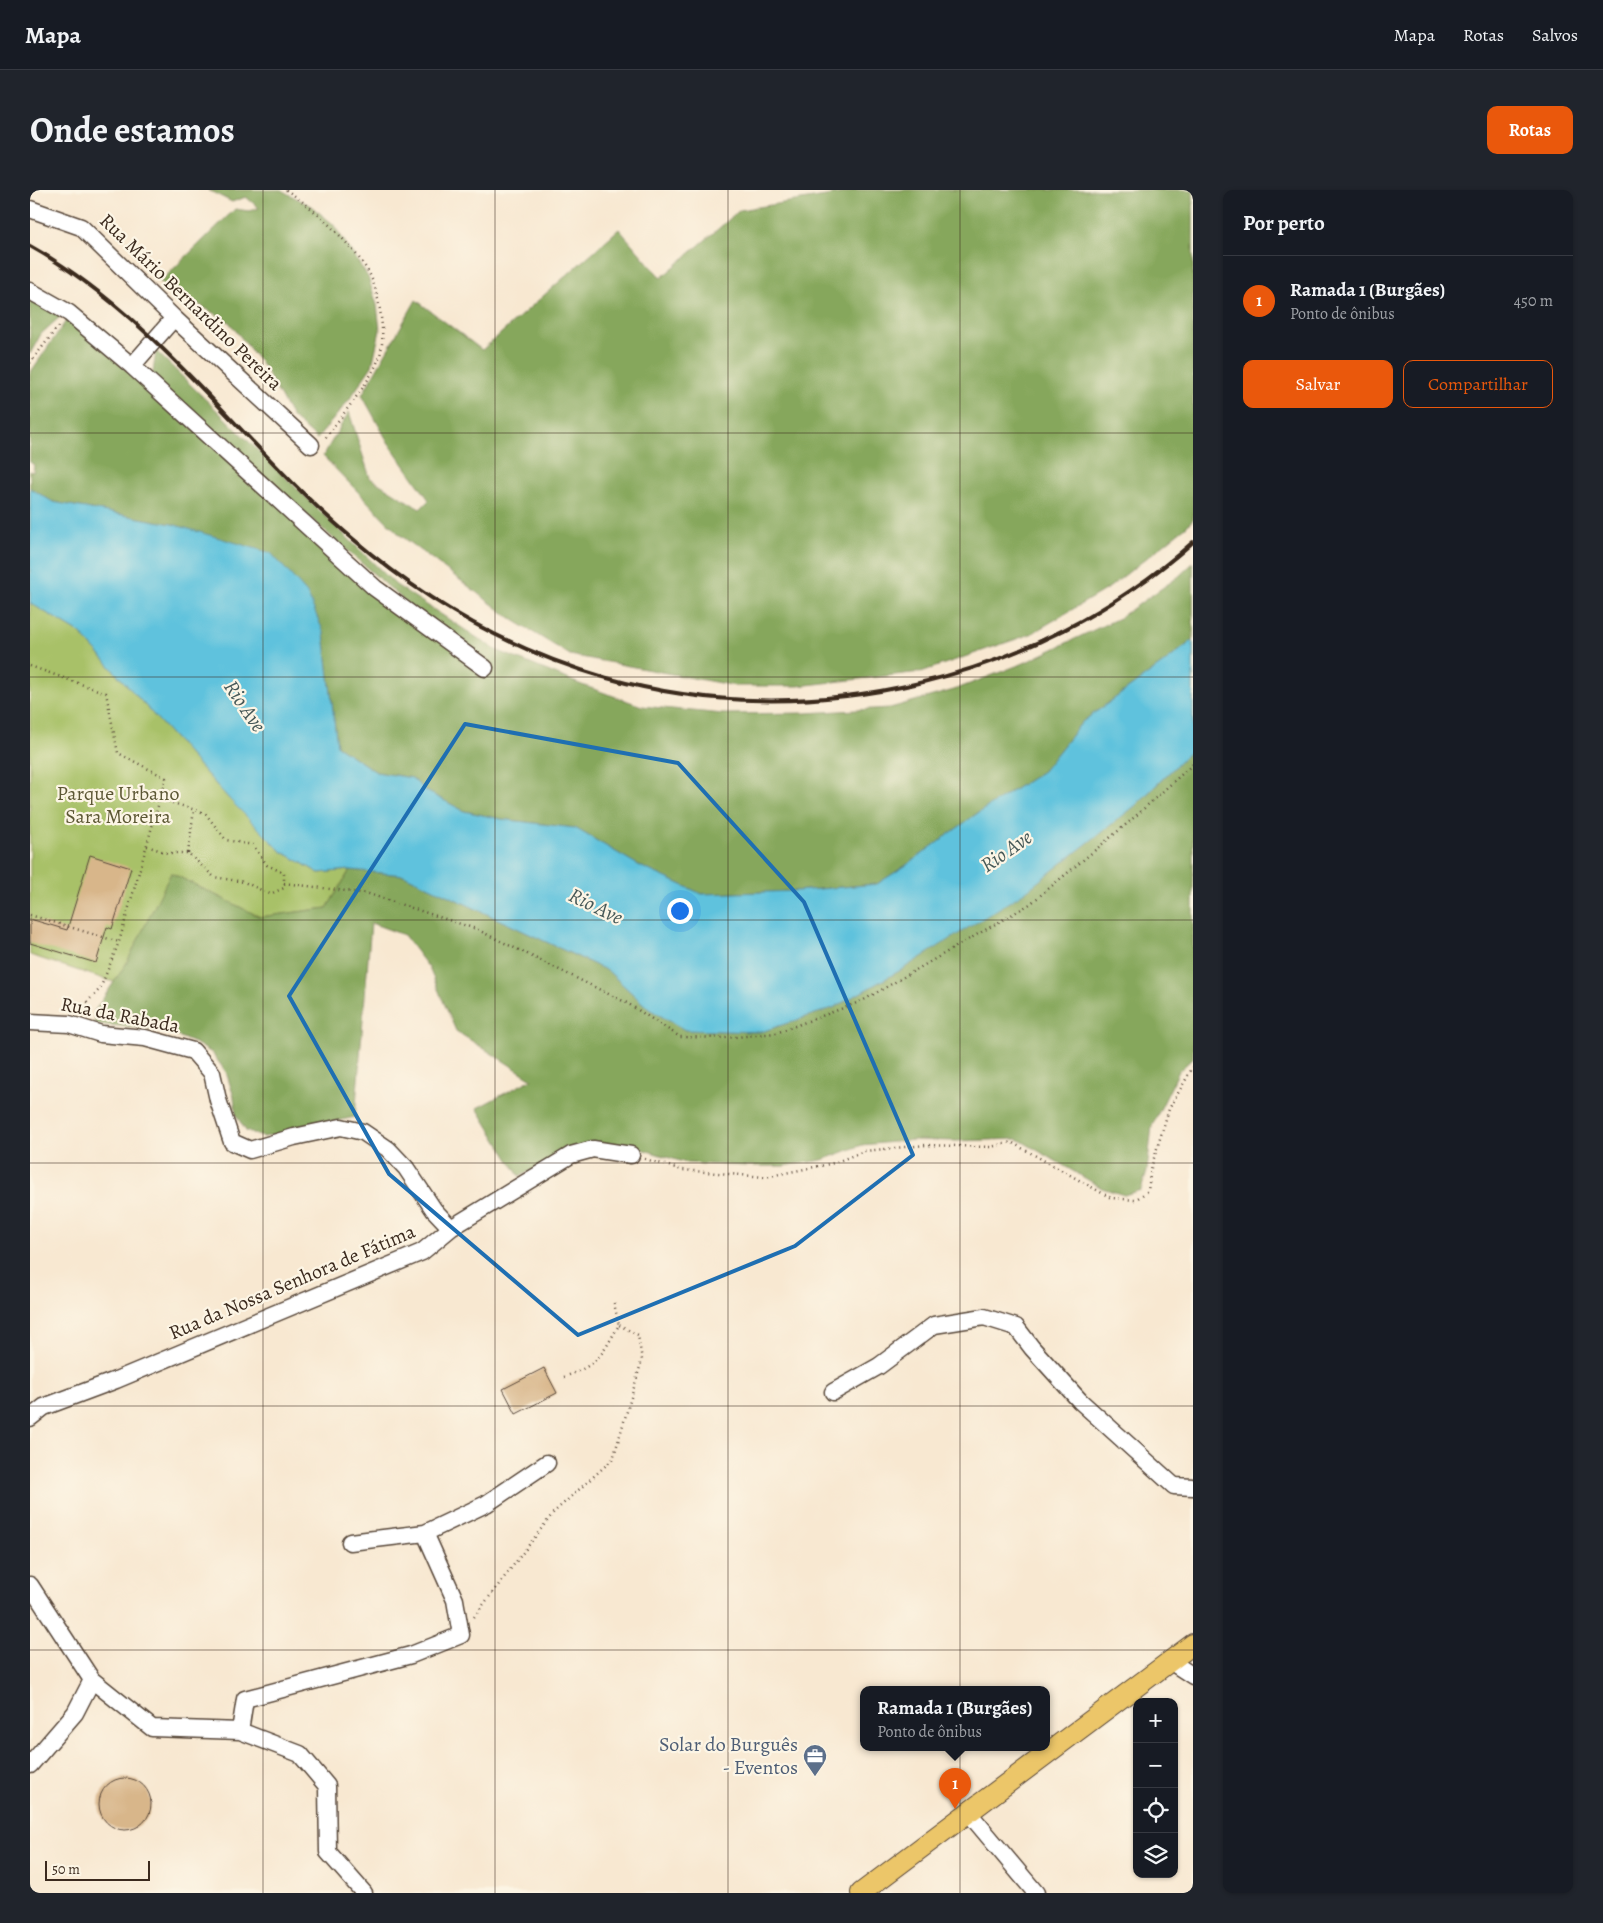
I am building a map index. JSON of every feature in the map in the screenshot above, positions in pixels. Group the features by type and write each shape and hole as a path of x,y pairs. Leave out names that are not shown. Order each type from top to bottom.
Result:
{"main road":[{"path":"1050,1751 1193,1644"},
{"path":"861,1893 1050,1751"}],"street":[{"name":"Rua Mário Bernardino Pereira","path":"30,209 82,227 174,318 312,445"},
{"path":"30,291 69,314 132,366 375,588 485,668"},
{"path":"132,366 174,318"},
{"name":"Rua da Rabada","path":"30,1022 64,1024 101,1034 145,1038 193,1051 212,1073 218,1100 232,1142 250,1150 341,1126 363,1132 388,1150 406,1168 434,1210 451,1228"},
{"name":"Rua da Nossa Senhora de Fátima","path":"30,1418 44,1407 116,1380 422,1252 451,1228 571,1155 593,1149 631,1155"},
{"path":"833,1392 879,1366 934,1326 984,1318 1016,1327 1032,1348 1080,1401 1174,1486 1193,1487"},
{"path":"350,1542 425,1533 486,1504 547,1463"},
{"path":"240,1731 245,1699 411,1655 461,1635 455,1600 425,1533"},
{"path":"30,1585 92,1680 152,1728 240,1731 300,1754 328,1786 328,1852 364,1893"},
{"path":"1170,1661 1193,1676"},
{"path":"30,1765 75,1713 92,1680"},
{"path":"968,1812 1036,1893"}],"path":[{"path":"286,190 296,196 339,235 370,274 377,296 384,333 380,357 369,377 318,448 312,445"},
{"path":"30,363 69,314"},
{"path":"30,666 106,693 118,753 166,778 119,942 100,989 64,1024"},
{"path":"284,883 369,894 476,929 627,1003 680,1037 725,1038 776,1033 862,1001 1030,904 1128,822 1193,764"},
{"path":"147,846 167,853 188,853 214,877 244,882 270,894 284,888 284,872 266,865 253,845 226,840 206,813 160,799"},
{"path":"188,853 194,809"},
{"path":"30,915 119,942"},
{"path":"631,1155 682,1170 765,1177 834,1163 864,1151 926,1145 991,1147 1012,1142 1111,1198 1135,1200 1148,1191 1151,1168 1168,1110 1193,1067"},
{"path":"564,1377 585,1369 601,1356 619,1324 614,1299"},
{"path":"461,1635 554,1512 614,1459 642,1360 638,1335 619,1324"}],"highlighted area":[{"path":"465,724 678,763 804,902 913,1155 795,1246 578,1335 389,1174 289,996"}],"green space":[{"path":"208,190 281,190 311,206 333,224 368,277 377,305 380,330 372,366 349,400 317,439 292,417 264,367 229,322 160,282 235,209 249,211 259,208 246,197 232,202"},
{"path":"852,190 1193,190 1193,519 1187,526 1110,587 1031,634 921,672 798,686 736,686 570,655 513,620 399,534 323,456 349,412 370,478 420,509 429,500 388,442 362,395 416,300 482,350 619,229 661,278 740,210 850,192"},
{"path":"30,295 62,315 41,334 30,354"},
{"path":"68,318 278,504 490,673 493,665 416,611 152,379 156,351 396,585 496,650 582,685 642,706 723,714 806,713 890,708 954,690 1024,663 1119,618 1178,577 1193,563 1193,640 1082,722 1043,771 975,815 877,884 796,891 702,894 640,866 575,828 501,819 464,811 426,791 412,778 376,772 337,746 324,633 172,524 53,502 30,488 30,471 33,472 34,465 30,462 30,373"},
{"name":"Parque Urbano Sara Moreira","path":"30,603 80,633 231,801 281,851 319,873 350,870 327,908 260,917 171,873 126,986 30,955"},
{"path":"1193,749 1193,1058 1179,1071 1152,1126 1147,1171 1141,1190 1124,1195 1102,1188 1018,1139 914,1140 862,1145 822,1160 784,1166 686,1163 635,1147 597,1143 519,1176 477,1108 532,1079 456,1031 429,968 404,935 371,923 355,1117 264,1137 246,1131 236,1115 234,1097 226,1072 212,1053 197,1044 160,1029 95,1024 94,1012 126,964 171,873 260,917 327,908 350,870 404,875 608,971 649,1009 685,1030 761,1032 833,1008 901,970 1135,806"}],"water":[{"name":"Rio Ave","path":"30,488 53,502 172,524 271,553 307,593 324,633 337,746 376,772 412,778 426,791 464,811 501,819 575,828 640,866 702,894 796,891 877,884 975,815 1043,771 1082,722 1193,640 1193,749 1135,806 1025,892 901,970 833,1008 761,1032 685,1030 649,1009 608,971 404,875 350,870 319,873 281,851 231,801 80,633 30,603"}],"building":[{"path":"90,855 131,868 112,929 107,927 96,963 30,943 30,919 67,930"},
{"path":"544,1368 557,1393 516,1414 503,1389"},
{"path":"125,1778 135,1780 143,1786 149,1794 151,1804 149,1814 143,1822 135,1828 125,1830 115,1828 107,1822 101,1814 99,1804 101,1794 107,1786 115,1780"}],"railway":[{"path":"30,246 76,275 119,309 159,345 312,501 380,561 440,603 504,639 537,654 607,678 684,694 762,700 840,697 917,684 992,661 1064,630 1131,590 1193,542"}],"place":[{"name":"Solar do Burguês - Eventos","path":"815,1777"},
{"name":"Ramada 1 (Burgães)","path":"955,1809"}]}
